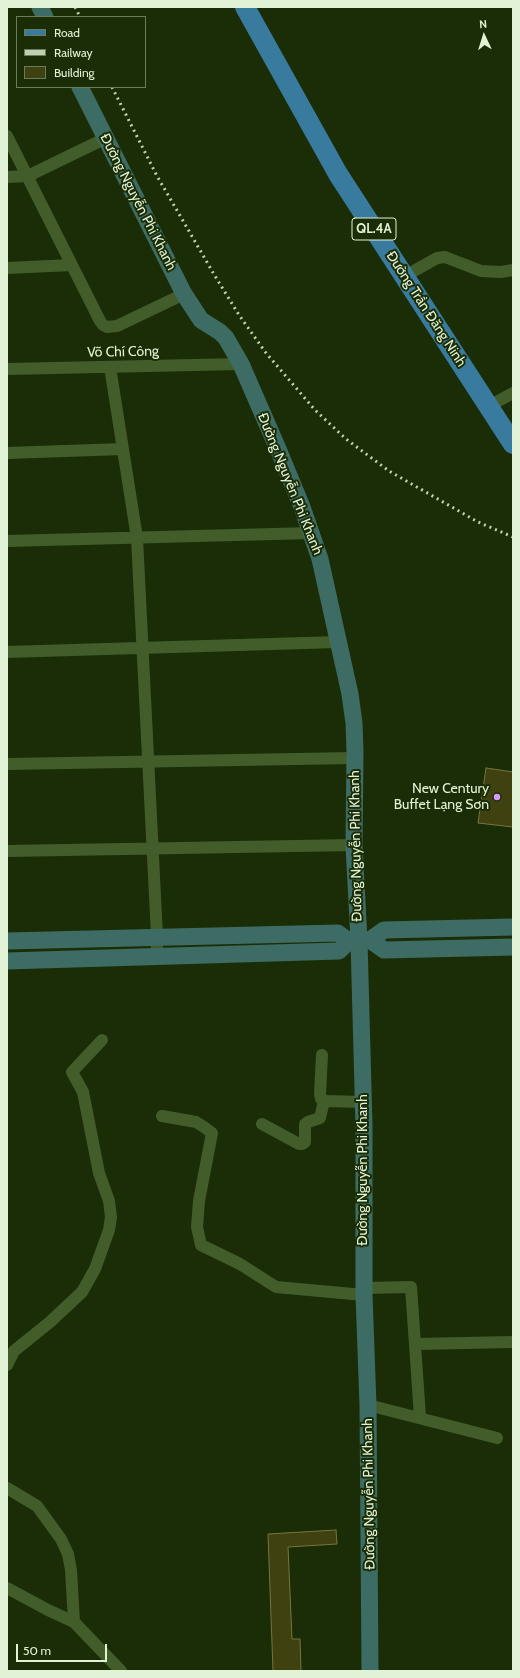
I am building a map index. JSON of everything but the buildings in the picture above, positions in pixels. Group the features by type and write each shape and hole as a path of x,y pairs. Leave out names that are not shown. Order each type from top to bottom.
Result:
{"main road":[{"name":"Đường Trần Đăng Ninh","path":"245,7 338,174 513,444"}],"street":[{"path":"40,7 44,16"},
{"name":"Đường Nguyễn Phi Khanh","path":"81,88 184,294 201,320 223,335 241,364 292,481 312,533 326,584 352,707 354,758 354,845 359,941 363,1102 364,1291 368,1405 370,1671"},
{"path":"7,136 100,321 107,327 117,326 184,294"},
{"path":"7,177 27,176 106,138"},
{"path":"405,276 437,258 445,257 481,271 501,272 513,270"},
{"path":"7,268 72,265"},
{"name":"Võ Chí Công","path":"7,369 241,364"},
{"path":"110,367 137,538 157,957"},
{"path":"489,406 513,393"},
{"path":"7,453 123,449"},
{"path":"7,541 312,533"},
{"path":"7,652 338,642"},
{"path":"7,764 354,758"},
{"path":"7,851 354,845"},
{"path":"7,961 339,951 384,930 513,926"},
{"path":"7,941 157,936 338,933 384,950 513,947"},
{"path":"7,1365 14,1351 50,1322 82,1292 95,1268 109,1230 111,1217 109,1201 99,1173 83,1092 72,1072 102,1040"},
{"path":"322,1055 321,1099 324,1101 363,1102"},
{"path":"262,1124 299,1144 302,1144 305,1142 305,1124 320,1118 324,1101"},
{"path":"162,1116 196,1122 212,1133 199,1201 197,1227 201,1246 240,1264 276,1287 364,1291 412,1287 420,1417"},
{"path":"416,1344 513,1342"},
{"path":"368,1405 420,1417 497,1438"},
{"path":"7,1488 37,1506 61,1539 68,1554 71,1570 74,1622"},
{"path":"7,1588 74,1622 112,1669"}],"railway":[{"path":"75,7 80,16"},
{"path":"113,88 157,176 239,315 266,353 315,410 346,439 389,471 478,522 513,537"}],"place":[{"name":"New Century Buffet Lạng Sơn","path":"497,797"}]}
